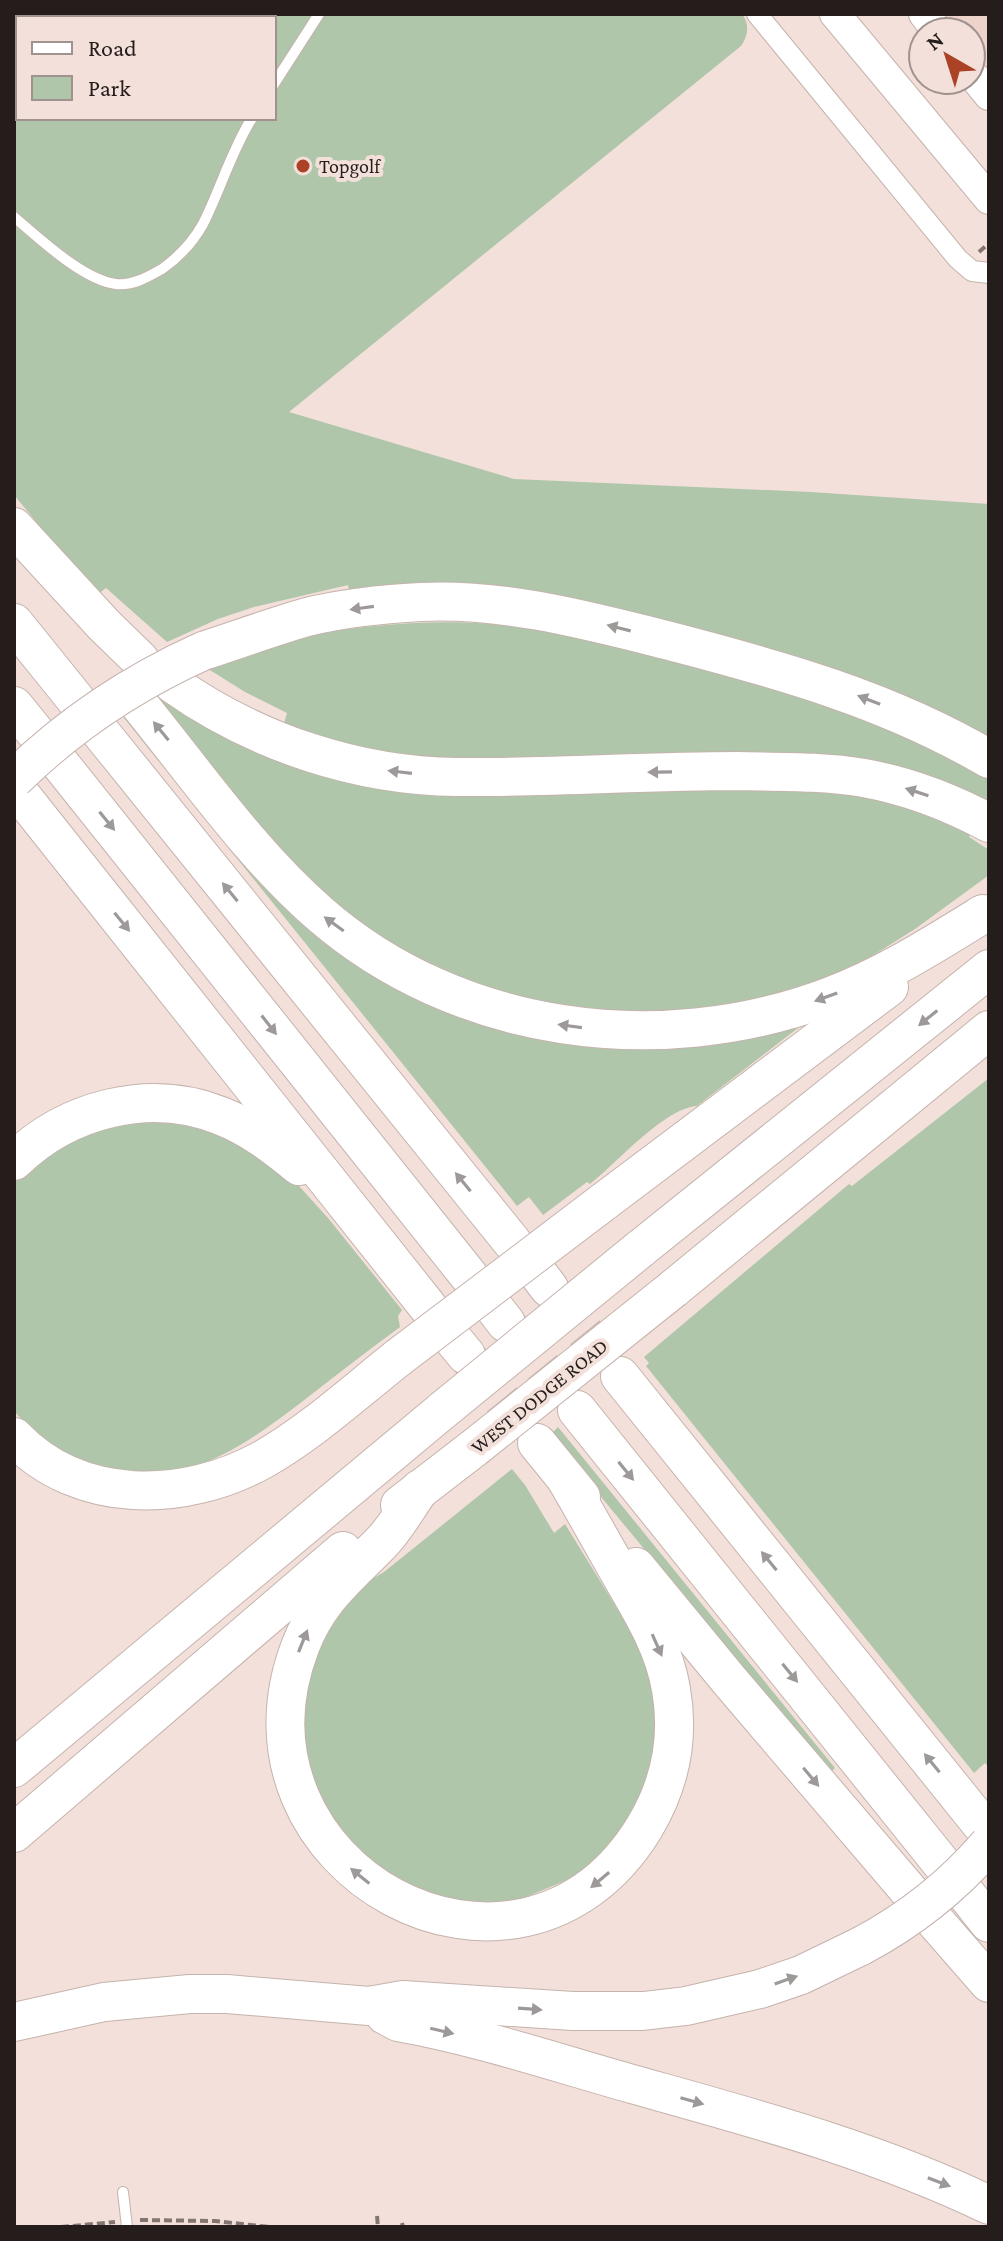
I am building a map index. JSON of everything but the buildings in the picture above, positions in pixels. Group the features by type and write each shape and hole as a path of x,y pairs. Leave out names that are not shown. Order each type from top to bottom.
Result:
{"highway":[{"path":"14,527 104,625 131,679"},
{"path":"14,545 131,679 257,851 323,916 393,965 480,1004 529,1020 577,1028 637,1030 702,1027 769,1015 859,985 986,912"},
{"path":"428,1307 18,787 86,716 153,674 203,651 308,617 387,604 463,603 537,610 708,651 839,690 915,719 989,759"},
{"path":"14,623 512,1242"},
{"path":"173,684 259,733 337,760 398,772 455,777 705,771 829,774 863,778 912,790 989,823"},
{"path":"36,733 469,1276"},
{"path":"14,1437 43,1461 67,1474 126,1491 187,1488 233,1474 262,1460 986,912"},
{"path":"14,1768 443,1410 989,969"},
{"name":"WEST DODGE ROAD","path":"91,1765 293,1592 673,1289 989,1030"},
{"path":"14,1161 56,1128 88,1115 118,1106 151,1103 187,1106 220,1115 276,1147 365,1227"},
{"path":"14,2022 104,2002 190,1994 227,1994 369,2006 403,2000 573,2011 643,2011 686,2006 760,1989 801,1975 861,1946 935,1897 985,1834 620,1376"},
{"path":"577,1410 942,1864"},
{"path":"537,1443 700,1646 989,1983"},
{"path":"420,1489 382,1542 331,1591 315,1613 299,1649 291,1684 286,1719 289,1756 309,1817 324,1839 361,1878 410,1907 439,1916 500,1920 528,1916 560,1905 588,1890 612,1869 655,1809 668,1779 674,1748 675,1717 671,1687 661,1651 639,1606 566,1479"},
{"path":"14,1735 155,1649"},
{"path":"14,1810 91,1765"},
{"path":"14,1833 91,1765"},
{"path":"966,1894 989,1923"},
{"path":"369,2006 398,2022 482,2040 781,2126 872,2156 953,2187 989,2205"}],"main road":[{"path":"835,14 989,199"}],"street":[{"path":"757,14 958,259 972,271 989,273"}],"lane":[{"path":"276,81 319,14"},
{"path":"14,217 94,276 117,285 145,279 172,262 194,238 203,224 233,149 251,120"},
{"path":"123,2192 127,2224"}],"path":[{"path":"974,256 989,243"},
{"path":"377,2216 378,2227"},
{"path":"61,2227 189,2219 269,2227"}],"shaded area":[{"path":"944,14 989,14 989,70 987,16"}],"green space":[{"path":"14,14 742,14 747,30 741,46 289,412 514,479 811,492 989,504 989,742 435,584 349,590 348,585 254,607 167,642 106,588 97,595 14,495"},
{"path":"495,619 579,633 844,708 953,756 989,779 989,801 916,771 861,758 860,762 499,763 389,756 283,727 287,713 205,667 295,641 301,636 397,624 494,624"},
{"path":"162,688 272,754 815,780 977,822 969,837 989,850 989,875 915,929 842,975 744,1007 605,1015 487,991 381,941 306,880 149,694"},
{"path":"131,706 257,860 452,1007 811,1018 697,1106 670,1116 655,1127 590,1184 587,1182 543,1215 529,1197 517,1206 120,713"},
{"path":"989,1078 989,1767 985,1763 974,1773 646,1366 649,1363 644,1357 849,1184 852,1186"},
{"path":"188,1115 279,1164 328,1218 402,1310 398,1316 400,1327 279,1419 230,1451 180,1470 153,1474 124,1472 93,1465 60,1450 14,1411 14,1177 80,1127"},
{"path":"558,1427 835,1768 830,1773 558,1445 551,1434"},
{"path":"512,1469 554,1533 565,1524 642,1649 658,1700 657,1757 640,1807 584,1873 502,1907 405,1893 322,1822 297,1742 311,1656 332,1620 362,1585 384,1572"}],"tunnel":[{"path":"549,1288 618,1373"},
{"path":"506,1323 575,1407"},
{"path":"466,1355 535,1440"}],"place":[{"name":"Topgolf","path":"303,166"}]}
